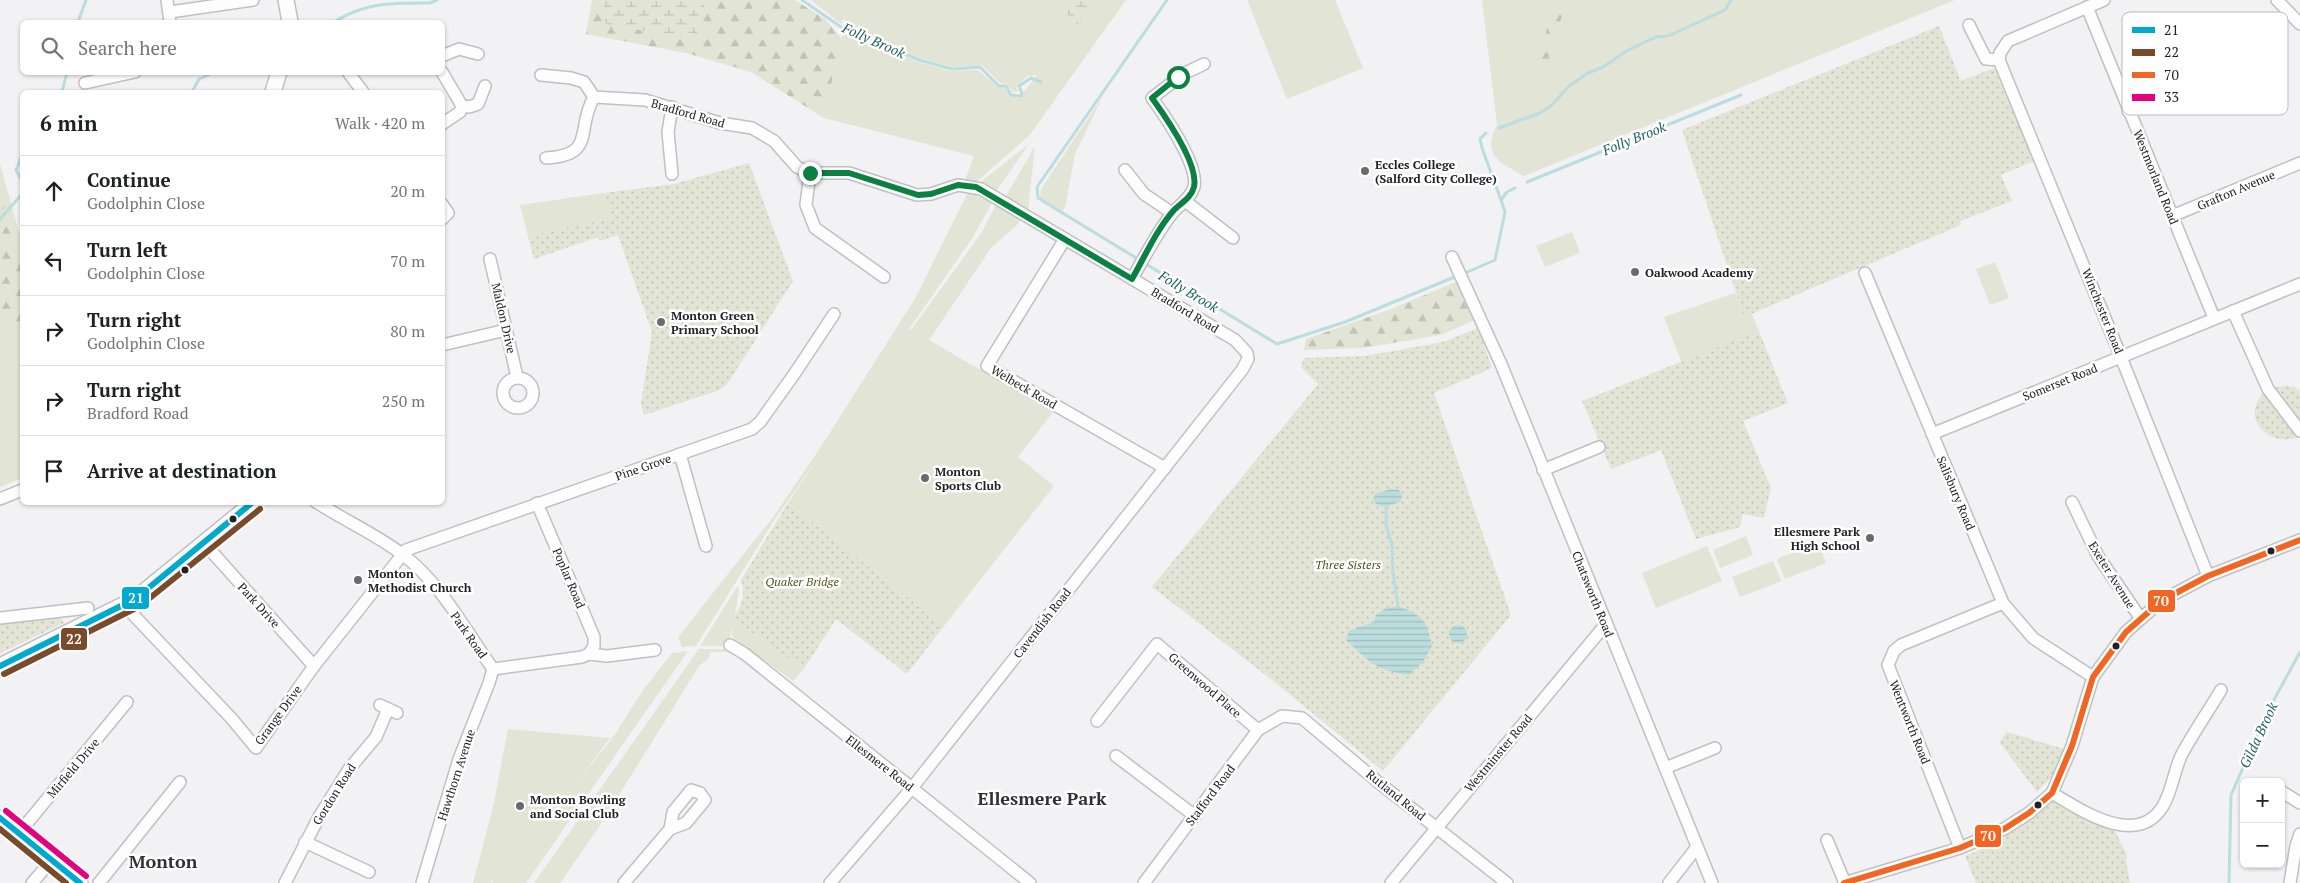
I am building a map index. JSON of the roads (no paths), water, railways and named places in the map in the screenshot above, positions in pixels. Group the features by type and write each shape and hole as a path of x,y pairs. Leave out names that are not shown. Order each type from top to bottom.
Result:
{"main road":[{"path":"286,0 290,20"},
{"path":"274,90 278,75"},
{"path":"0,666 134,599 250,505"},
{"path":"0,818 80,883"}],"street":[{"path":"167,0 170,17 253,0"},
{"path":"1969,25 1986,59 2000,60 2003,47 2016,37 2104,0"},
{"path":"2277,0 2300,24"},
{"name":"Westmorland Road","path":"2087,7 2122,96"},
{"path":"445,55 459,49 478,54"},
{"name":"Winchester Road","path":"2000,60 2121,356 2208,576"},
{"path":"1132,279 1172,213 1185,201 1194,186 1192,169 1176,133 1148,94 1178,77 1188,66 1204,64"},
{"path":"85,83 121,75"},
{"path":"350,75 361,90"},
{"path":"444,75 462,106 460,112 445,122"},
{"path":"541,75 571,78 584,82 594,97 587,110 580,147 572,153 561,157 546,158"},
{"path":"462,106 469,107 478,104 485,86"},
{"name":"Bradford Road","path":"594,97 645,100 720,123 745,126 762,132 774,141 793,164 810,173 849,173 918,195 931,194 958,185 976,187 1235,340 1244,348 1248,359"},
{"path":"672,107 668,132 672,174"},
{"name":"Westmorland Road","path":"2130,115 2214,318"},
{"name":"Grafton Avenue","path":"2172,216 2300,163"},
{"path":"1126,170 1144,194 1172,213"},
{"path":"810,173 806,205 815,228 884,277"},
{"path":"1185,201 1233,238"},
{"name":"Welbeck Road","path":"1065,239 987,366 1164,468"},
{"name":"Maldon Drive","path":"490,258 517,377"},
{"name":"Chatsworth Road","path":"1454,261 1501,364 1712,883"},
{"name":"Salisbury Road","path":"1865,273 2003,603 2033,638 2093,677"},
{"name":"Somerset Road","path":"1932,434 2300,284"},
{"path":"2233,311 2268,389 2300,431"},
{"name":"Pine Grove","path":"402,554 419,544 746,432 756,426 834,314"},
{"path":"445,344 506,330"},
{"name":"Cavendish Road","path":"830,883 912,788 1242,370 1248,359"},
{"path":"1543,470 1599,447"},
{"path":"680,454 706,546"},
{"path":"0,499 20,491"},
{"name":"Exeter Avenue","path":"2072,502 2098,556 2141,619"},
{"name":"Poplar Road","path":"537,503 594,637 594,646 590,654"},
{"name":"Park Road","path":"321,505 402,554 432,583 493,669 582,657 590,654 602,656 655,650"},
{"path":"1827,840 1844,883 1960,848 2004,829 2030,813 2052,793 2072,746 2093,677 2126,632 2162,601 2208,576 2300,540"},
{"name":"Park Drive","path":"204,543 314,666"},
{"name":"Grange Drive","path":"124,604 232,719 256,748 314,666 402,554"},
{"name":"Wentworth Road","path":"1960,848 1888,665 1894,651 1901,645 2003,603"},
{"path":"0,618 88,608"},
{"name":"Westminster Road","path":"1391,883 1606,624"},
{"name":"Greenwood Place","path":"1097,721 1157,644 1258,730"},
{"name":"Ellesmere Road","path":"730,645 745,654 1030,883"},
{"name":"Hawthorn Avenue","path":"422,883 459,759 490,683 493,669"},
{"path":"2052,793 2094,817 2124,826 2149,820 2163,806 2181,756 2221,690"},
{"name":"Mirfield Drive","path":"19,833 127,702"},
{"name":"Gordon Road","path":"285,883 305,842 349,770 376,737 389,709"},
{"name":"Rutland Road","path":"1282,716 1302,718 1436,828 1507,883"},
{"name":"Stafford Road","path":"1144,883 1258,730 1282,716"},
{"path":"1665,768 1715,748"},
{"path":"1116,756 1195,816"},
{"path":"99,883 180,782"},
{"path":"2285,794 2300,803"},
{"path":"624,883 670,829"},
{"path":"2290,883 2296,846 2300,834"},
{"path":"305,842 369,872"},
{"path":"1669,883 1698,847"},
{"path":"32,883 51,861"}],"water":[{"path":"1391,489 1399,490 1402,495 1401,501 1386,507 1376,504 1373,499 1375,494"},
{"path":"1398,606 1422,619 1428,629 1432,646 1423,662 1409,675 1381,668 1361,654 1346,640 1349,631 1374,622 1376,615 1384,609"},
{"path":"1454,625 1462,625 1467,630 1465,641 1454,643 1449,638 1449,630"}],"waterway":[{"path":"79,20 86,0"},
{"name":"Folly Brook","path":"337,20 369,7 430,3 437,0"},
{"name":"Folly Brook","path":"802,0 841,27 919,60 952,69 980,67 999,86 1006,86 1011,95 1021,96 1022,93 1019,86 1031,78 1041,82"},
{"name":"Folly Brook","path":"1167,0 1037,187 1038,198 1277,344 1345,322 1457,276"},
{"path":"1499,128 1540,113 1553,104 1568,87 1586,74 1605,66 1626,51 1656,37 1668,36 1725,10 1731,0"},
{"path":"62,90 66,75"},
{"name":"Folly Brook","path":"193,90 199,79 208,75"},
{"name":"Folly Brook","path":"1527,182 1741,95"},
{"path":"1486,133 1480,139 1482,148 1501,200"},
{"path":"20,160 16,170 20,177"},
{"name":"Folly Brook","path":"1463,274 1495,260 1505,212 1501,200 1507,192 1515,188"},
{"name":"Folly Brook","path":"0,219 20,196"},
{"path":"1386,507 1386,525 1392,546 1393,572 1398,606"},
{"name":"Gilda Brook","path":"2229,883 2231,795 2269,709 2300,652"}],"place":[{"name":"Eccles College (Salford City College)","path":"1365,171"},
{"name":"Oakwood Academy","path":"1635,272"},
{"name":"Monton Green Primary School","path":"661,322"},
{"name":"Monton Sports Club","path":"925,478"},
{"name":"Ellesmere Park High School","path":"1870,538"},
{"name":"Monton Methodist Church","path":"358,580"},
{"name":"Monton Bowling and Social Club","path":"520,806"}],"district":[{"name":"Ellesmere Park","path":"1042,798"},
{"name":"Monton","path":"163,861"}],"park label":[{"name":"Three Sisters","path":"1348,564"},
{"name":"Quaker Bridge","path":"802,581"}]}
